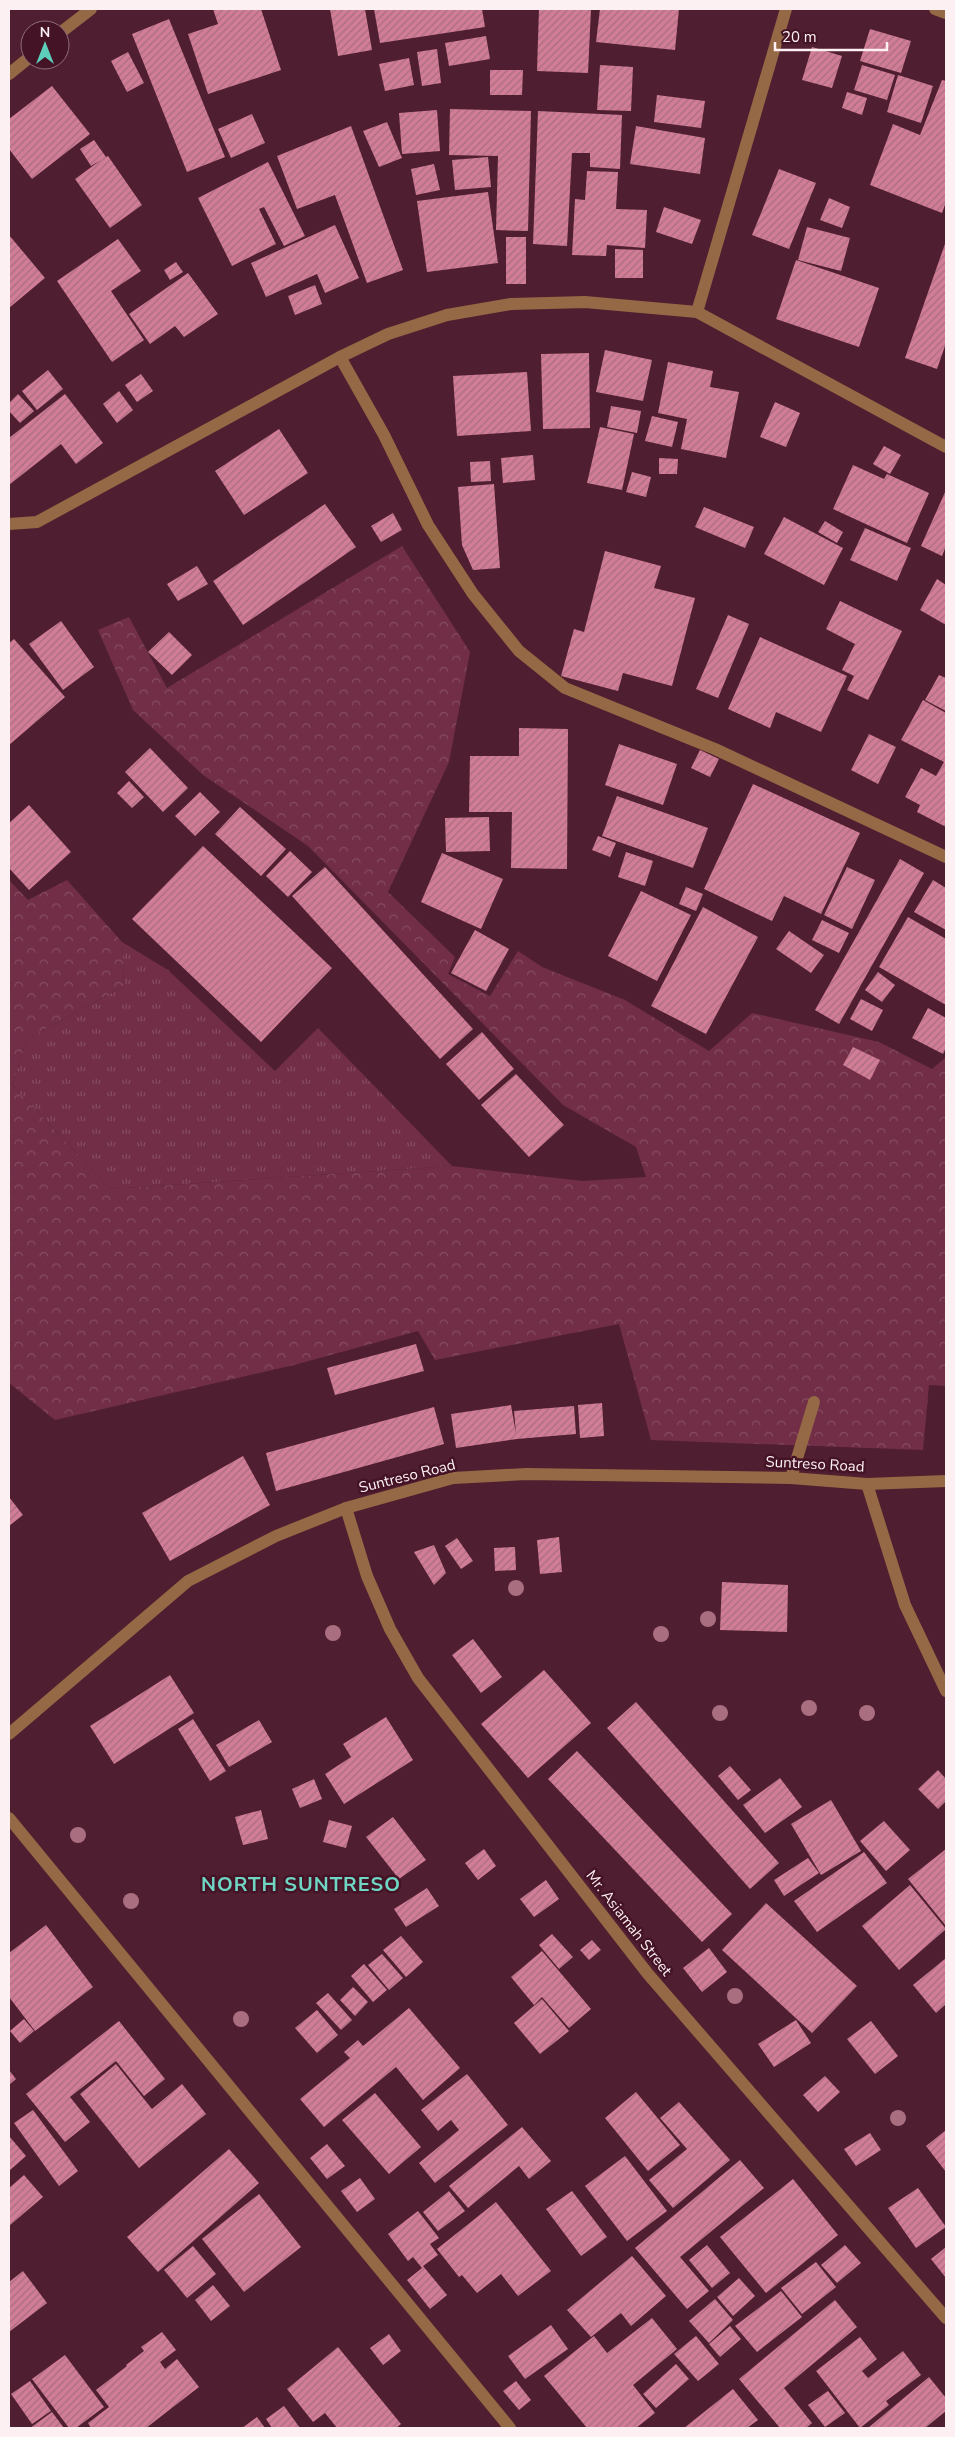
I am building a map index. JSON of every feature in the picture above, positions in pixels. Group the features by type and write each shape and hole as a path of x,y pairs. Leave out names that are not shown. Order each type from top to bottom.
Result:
{"street":[{"path":"70,25 91,9"},
{"path":"697,312 786,9"},
{"path":"935,9 946,13"},
{"path":"9,74 20,65"},
{"path":"9,524 37,522 340,357 388,334 447,315 511,304 585,302 697,312 946,447"},
{"path":"340,357 384,435 428,525 473,594 519,651 565,688 715,749 946,857"},
{"path":"791,1478 814,1402"},
{"name":"Suntreso Road","path":"9,1734 188,1581 276,1536 346,1508 453,1478 526,1474 791,1478 867,1484 946,1481"},
{"path":"867,1484 905,1605 946,1691"},
{"name":"Mr. Asiamah Street","path":"346,1508 367,1576 390,1629 418,1678 648,1974 946,2318"},
{"path":"9,1818 510,2428"}],"green space":[{"path":"402,546 470,652 449,762 388,892 455,957 448,974 490,996 518,951 542,967 625,1000 709,1051 752,1013 879,1042 932,1069 946,1057 946,1386 929,1385 923,1450 651,1440 619,1324 435,1360 418,1331 294,1365 55,1420 9,1383 9,880 28,900 67,880 122,942 124,986 27,1039 12,1085 111,1189 452,1166 583,1181 646,1177 636,1147 563,1105 308,846 203,775 133,710 98,630 129,617 167,688"},
{"path":"122,942 168,970 275,1071 318,1028 452,1166 111,1189 12,1085 27,1039 124,986"}],"building":[{"path":"213,9 261,9 281,70 208,94 188,34 218,24"},
{"path":"330,9 365,9 372,50 338,56"},
{"path":"374,9 482,9 485,27 380,43"},
{"path":"539,9 591,9 588,73 537,71"},
{"path":"600,9 679,9 675,50 596,42"},
{"path":"169,19 225,157 187,172 132,34"},
{"path":"870,29 911,41 901,73 860,61"},
{"path":"486,36 490,59 449,66 445,43"},
{"path":"812,47 842,56 832,88 802,80"},
{"path":"437,49 441,83 422,86 417,52"},
{"path":"128,52 144,83 127,92 111,61"},
{"path":"409,58 414,85 385,91 379,64"},
{"path":"600,65 633,67 631,111 597,110"},
{"path":"862,65 895,75 887,100 854,90"},
{"path":"490,70 523,70 522,95 490,95"},
{"path":"898,75 933,86 921,123 887,112"},
{"path":"942,80 946,81 946,202 942,213 870,185 893,124 920,135"},
{"path":"52,86 90,134 32,179 9,149 9,119"},
{"path":"847,92 867,98 862,115 842,108"},
{"path":"657,95 705,101 701,128 654,122"},
{"path":"450,109 531,111 528,231 496,230 498,156 449,155"},
{"path":"437,110 440,151 402,154 399,113"},
{"path":"538,111 622,115 620,169 590,167 590,153 572,153 567,246 533,244"},
{"path":"252,114 265,143 231,158 218,129"},
{"path":"387,122 402,158 379,167 363,131"},
{"path":"351,126 403,270 367,283 335,195 297,209 277,156"},
{"path":"636,126 705,138 700,174 630,164"},
{"path":"94,140 106,157 108,156 142,205 110,228 75,179 101,160 91,166 80,149"},
{"path":"488,157 491,187 455,190 452,160"},
{"path":"268,162 305,236 284,246 264,207 259,209 276,244 232,266 198,198"},
{"path":"434,164 440,190 416,195 411,169"},
{"path":"779,169 816,183 789,249 752,235"},
{"path":"587,171 618,172 616,209 647,210 645,248 607,245 606,256 572,255 575,199 585,200"},
{"path":"488,192 498,263 427,272 417,201"},
{"path":"829,198 850,207 842,228 820,220"},
{"path":"664,207 701,220 692,244 656,232"},
{"path":"335,225 359,278 325,293 317,274 266,297 251,263"},
{"path":"807,227 850,238 841,271 798,260"},
{"path":"9,235 45,278 9,308"},
{"path":"506,237 526,237 526,284 506,284"},
{"path":"118,239 141,271 111,291 144,340 112,362 57,281"},
{"path":"946,241 946,343 937,369 905,358"},
{"path":"615,249 643,250 643,278 615,278"},
{"path":"796,260 879,288 859,347 776,319"},
{"path":"176,262 183,272 170,280 164,270"},
{"path":"188,273 218,314 184,337 175,326 150,344 129,314"},
{"path":"315,285 322,304 295,315 288,296"},
{"path":"605,350 652,360 643,401 596,392"},
{"path":"589,353 590,428 543,429 541,354"},
{"path":"668,362 713,371 710,387 739,392 726,458 681,449 687,419 658,413"},
{"path":"48,370 63,389 37,410 22,391"},
{"path":"527,372 531,431 457,436 453,376"},
{"path":"141,374 153,391 137,402 125,385"},
{"path":"119,391 133,410 117,423 103,404"},
{"path":"18,394 34,411 20,423 9,411 9,403"},
{"path":"65,394 103,443 76,464 61,444 9,485 9,438"},
{"path":"775,402 800,413 786,447 760,437"},
{"path":"611,406 641,411 637,433 607,427"},
{"path":"652,416 678,422 672,447 645,441"},
{"path":"600,427 634,434 622,490 587,483"},
{"path":"279,429 308,473 244,515 215,471"},
{"path":"884,446 901,455 890,474 873,464"},
{"path":"533,455 535,480 503,483 501,458"},
{"path":"659,458 678,459 677,474 659,474"},
{"path":"490,461 491,481 471,482 470,462"},
{"path":"853,465 884,479 887,474 929,493 907,543 833,509"},
{"path":"632,472 651,477 646,497 626,492"},
{"path":"494,484 500,568 473,570 462,545 458,487"},
{"path":"946,490 946,546 942,556 921,546"},
{"path":"325,504 356,547 243,625 213,581"},
{"path":"704,507 754,527 745,548 695,527"},
{"path":"393,513 402,530 381,542 371,526"},
{"path":"784,517 843,548 824,585 764,554"},
{"path":"825,521 843,532 837,543 818,532"},
{"path":"865,528 911,548 897,581 850,560"},
{"path":"605,551 661,566 654,588 695,598 672,686 623,673 618,691 561,676 574,629 584,632"},
{"path":"197,566 208,584 178,601 167,584"},
{"path":"937,579 946,585 946,625 920,610"},
{"path":"840,601 902,631 868,700 847,690 854,676 842,670 855,644 826,629"},
{"path":"728,615 749,624 718,698 696,689"},
{"path":"61,621 94,667 63,690 29,644"},
{"path":"169,632 192,655 172,675 148,652"},
{"path":"760,637 847,676 821,732 776,712 770,728 728,709"},
{"path":"14,639 65,697 9,745 9,643"},
{"path":"939,675 946,678 946,711 925,700"},
{"path":"923,700 946,713 946,827 917,812 920,805 905,797 921,768 936,776 944,762 901,740"},
{"path":"519,728 568,729 567,869 511,868 512,812 469,812 470,756 519,756"},
{"path":"869,734 896,747 878,784 851,770"},
{"path":"619,744 677,764 663,805 605,785"},
{"path":"150,748 188,788 163,812 125,772"},
{"path":"700,750 719,759 710,777 691,768"},
{"path":"129,781 144,797 132,808 117,793"},
{"path":"753,784 860,833 821,914 784,896 772,921 704,889"},
{"path":"200,792 220,812 195,836 175,816"},
{"path":"617,796 708,828 693,868 602,836"},
{"path":"29,805 71,852 29,890 9,868 9,823"},
{"path":"240,807 286,849 261,876 215,834"},
{"path":"489,817 490,851 446,852 445,818"},
{"path":"598,836 616,843 610,857 592,850"},
{"path":"203,846 332,968 261,1042 132,919"},
{"path":"290,851 312,872 288,897 266,876"},
{"path":"626,852 653,861 645,886 618,877"},
{"path":"442,853 503,879 481,929 421,902"},
{"path":"900,859 924,873 839,1024 815,1010"},
{"path":"325,867 473,1029 440,1059 292,896"},
{"path":"847,867 875,880 852,929 824,915"},
{"path":"933,880 946,888 946,930 914,912"},
{"path":"686,887 703,894 696,911 679,904"},
{"path":"641,891 691,915 657,981 608,956"},
{"path":"703,907 758,937 706,1034 651,1006"},
{"path":"908,917 946,939 946,1005 879,967"},
{"path":"822,920 849,933 839,953 812,940"},
{"path":"475,930 509,949 486,991 451,973"},
{"path":"789,931 824,955 811,973 776,949"},
{"path":"878,972 895,985 882,1002 865,990"},
{"path":"861,999 883,1010 872,1031 850,1019"},
{"path":"928,1008 946,1018 946,1048 943,1054 912,1038"},
{"path":"482,1032 514,1069 479,1100 446,1064"},
{"path":"853,1047 880,1060 870,1080 843,1065"},
{"path":"516,1074 564,1125 529,1157 481,1105"},
{"path":"416,1344 424,1371 335,1395 327,1368"},
{"path":"602,1403 604,1436 580,1438 578,1405"},
{"path":"511,1405 516,1434 514,1411 574,1406 576,1434 517,1439 456,1448 451,1414"},
{"path":"434,1407 444,1444 276,1491 266,1453"},
{"path":"243,1456 270,1505 170,1561 142,1513"},
{"path":"9,1497 23,1515 9,1526"},
{"path":"559,1537 562,1572 540,1574 537,1540"},
{"path":"457,1538 473,1561 461,1569 445,1546"},
{"path":"434,1545 446,1573 434,1585 414,1552"},
{"path":"515,1547 516,1570 495,1571 494,1548"},
{"path":"722,1582 788,1585 787,1632 720,1630"},
{"path":"473,1639 502,1677 481,1693 452,1655"},
{"path":"544,1670 591,1723 528,1778 481,1724"},
{"path":"170,1675 194,1713 114,1764 90,1726"},
{"path":"636,1702 779,1863 750,1889 607,1728"},
{"path":"386,1717 413,1760 344,1804 325,1774 351,1757 343,1744"},
{"path":"193,1719 226,1771 210,1781 178,1729"},
{"path":"259,1720 272,1742 229,1767 216,1745"},
{"path":"577,1751 732,1914 702,1942 548,1779"},
{"path":"730,1766 751,1790 738,1800 718,1776"},
{"path":"938,1770 946,1779 946,1801 938,1809 918,1789"},
{"path":"780,1778 802,1807 765,1833 743,1805"},
{"path":"314,1779 322,1799 300,1808 292,1789"},
{"path":"831,1800 861,1851 821,1875 791,1824"},
{"path":"261,1810 268,1839 243,1845 235,1817"},
{"path":"393,1817 426,1860 399,1879 366,1837"},
{"path":"329,1820 352,1826 346,1848 323,1842"},
{"path":"884,1821 910,1850 886,1871 860,1841"},
{"path":"484,1849 496,1866 478,1880 465,1863"},
{"path":"946,1849 946,1926 908,1879"},
{"path":"864,1852 887,1883 817,1932 794,1901"},
{"path":"808,1858 819,1873 784,1896 774,1880"},
{"path":"546,1880 559,1899 534,1917 520,1899"},
{"path":"910,1885 946,1929 899,1970 862,1926"},
{"path":"427,1888 439,1906 406,1927 394,1909"},
{"path":"766,1903 857,1986 812,2033 722,1950"},
{"path":"46,1925 93,1987 35,2031 9,1997 9,1953"},
{"path":"552,1934 573,1957 559,1969 539,1945"},
{"path":"401,1936 423,1962 406,1977 383,1950"},
{"path":"592,1940 601,1950 589,1960 580,1950"},
{"path":"709,1948 727,1972 702,1992 683,1968"},
{"path":"542,1951 591,2009 569,2028 542,1997 534,2005 511,1977"},
{"path":"382,1954 403,1978 389,1990 368,1965"},
{"path":"946,1958 946,2004 936,2013 913,1985"},
{"path":"364,1964 387,1990 373,2002 351,1976"},
{"path":"353,1987 368,2002 355,2016 340,2000"},
{"path":"328,1993 352,2020 341,2030 316,2003"},
{"path":"542,1999 569,2031 540,2054 514,2023"},
{"path":"409,2008 460,2068 423,2100 396,2067 324,2127 300,2099 350,2058 344,2052 358,2040 363,2046"},
{"path":"317,2010 338,2035 317,2053 295,2028"},
{"path":"24,2019 34,2031 20,2043 10,2031"},
{"path":"796,2020 811,2043 774,2067 758,2044"},
{"path":"119,2021 165,2079 144,2096 116,2061 70,2097 90,2122 65,2142 26,2094"},
{"path":"871,2021 898,2056 875,2074 847,2039"},
{"path":"116,2064 152,2109 182,2084 206,2114 139,2168 80,2094"},
{"path":"9,2070 16,2079 9,2085"},
{"path":"467,2074 508,2125 435,2183 419,2163 459,2130 451,2120 438,2131 421,2110"},
{"path":"825,2076 840,2092 818,2112 803,2095"},
{"path":"636,2092 680,2145 648,2171 605,2118"},
{"path":"375,2093 421,2147 389,2174 342,2120"},
{"path":"679,2102 730,2160 673,2208 649,2180 687,2149 660,2118"},
{"path":"33,2110 78,2171 59,2186 14,2123"},
{"path":"522,2127 551,2161 529,2179 519,2166 468,2208 449,2186"},
{"path":"946,2130 946,2172 926,2146"},
{"path":"870,2133 881,2150 856,2166 844,2149"},
{"path":"9,2136 26,2156 9,2171"},
{"path":"327,2144 345,2166 327,2179 310,2158"},
{"path":"229,2149 259,2183 158,2272 127,2237"},
{"path":"625,2156 667,2211 627,2241 585,2186"},
{"path":"740,2160 764,2188 680,2257 709,2291 687,2309 635,2248"},
{"path":"24,2175 43,2197 9,2226 9,2188"},
{"path":"360,2178 375,2199 357,2212 341,2191"},
{"path":"793,2179 838,2235 766,2293 720,2237"},
{"path":"918,2188 946,2227 916,2248 888,2208"},
{"path":"449,2191 465,2211 438,2231 423,2212"},
{"path":"572,2191 607,2237 581,2256 546,2209"},
{"path":"259,2194 301,2247 244,2292 202,2239"},
{"path":"496,2202 551,2271 518,2296 501,2274 477,2293 462,2275 459,2277 437,2249"},
{"path":"418,2211 439,2238 430,2244 438,2255 423,2266 447,2295 430,2309 407,2280 422,2268 413,2257 408,2261 388,2234"},
{"path":"707,2245 730,2273 712,2288 689,2260"},
{"path":"845,2245 861,2263 837,2283 821,2265"},
{"path":"193,2246 216,2274 187,2298 164,2270"},
{"path":"946,2247 946,2278 931,2259"},
{"path":"632,2256 666,2296 631,2326 621,2313 591,2337 567,2310"},
{"path":"816,2262 836,2287 802,2314 781,2288"},
{"path":"23,2271 47,2303 9,2332 9,2282"},
{"path":"739,2278 755,2296 733,2316 717,2297"},
{"path":"213,2285 230,2306 211,2321 195,2300"},
{"path":"781,2291 802,2317 757,2352 735,2326"},
{"path":"715,2299 733,2320 709,2343 689,2321"},
{"path":"835,2300 857,2327 784,2388 812,2423 806,2428 780,2428 739,2379"},
{"path":"652,2318 677,2349 633,2385 655,2413 636,2428 587,2428 544,2376 594,2336 607,2353"},
{"path":"551,2325 568,2349 525,2379 508,2356"},
{"path":"730,2326 741,2339 720,2357 709,2344"},
{"path":"162,2332 176,2350 160,2362 165,2369 177,2359 199,2387 146,2428 91,2428 88,2423 109,2407 96,2390 144,2351 141,2347"},
{"path":"389,2334 401,2351 383,2365 370,2348"},
{"path":"696,2336 719,2364 698,2381 674,2354"},
{"path":"860,2337 877,2359 862,2371 868,2378 903,2351 921,2375 886,2401 889,2405 860,2428 816,2371"},
{"path":"338,2347 401,2424 396,2428 337,2428 325,2413 313,2422 287,2389"},
{"path":"65,2355 104,2407 76,2428 69,2428 32,2379"},
{"path":"676,2364 689,2379 656,2408 643,2394"},
{"path":"929,2377 946,2398 946,2411 925,2428 868,2428"},
{"path":"30,2381 51,2411 32,2424 11,2394"},
{"path":"516,2381 531,2400 519,2410 503,2391"},
{"path":"733,2389 758,2420 747,2428 684,2428"},
{"path":"828,2391 845,2413 825,2427 808,2405"},
{"path":"284,2406 300,2428 272,2428 266,2419"},
{"path":"52,2412 64,2428 30,2428"},
{"path":"257,2417 265,2428 242,2428"}],"district":[{"name":"NORTH SUNTRESO","path":"301,1884"}]}
